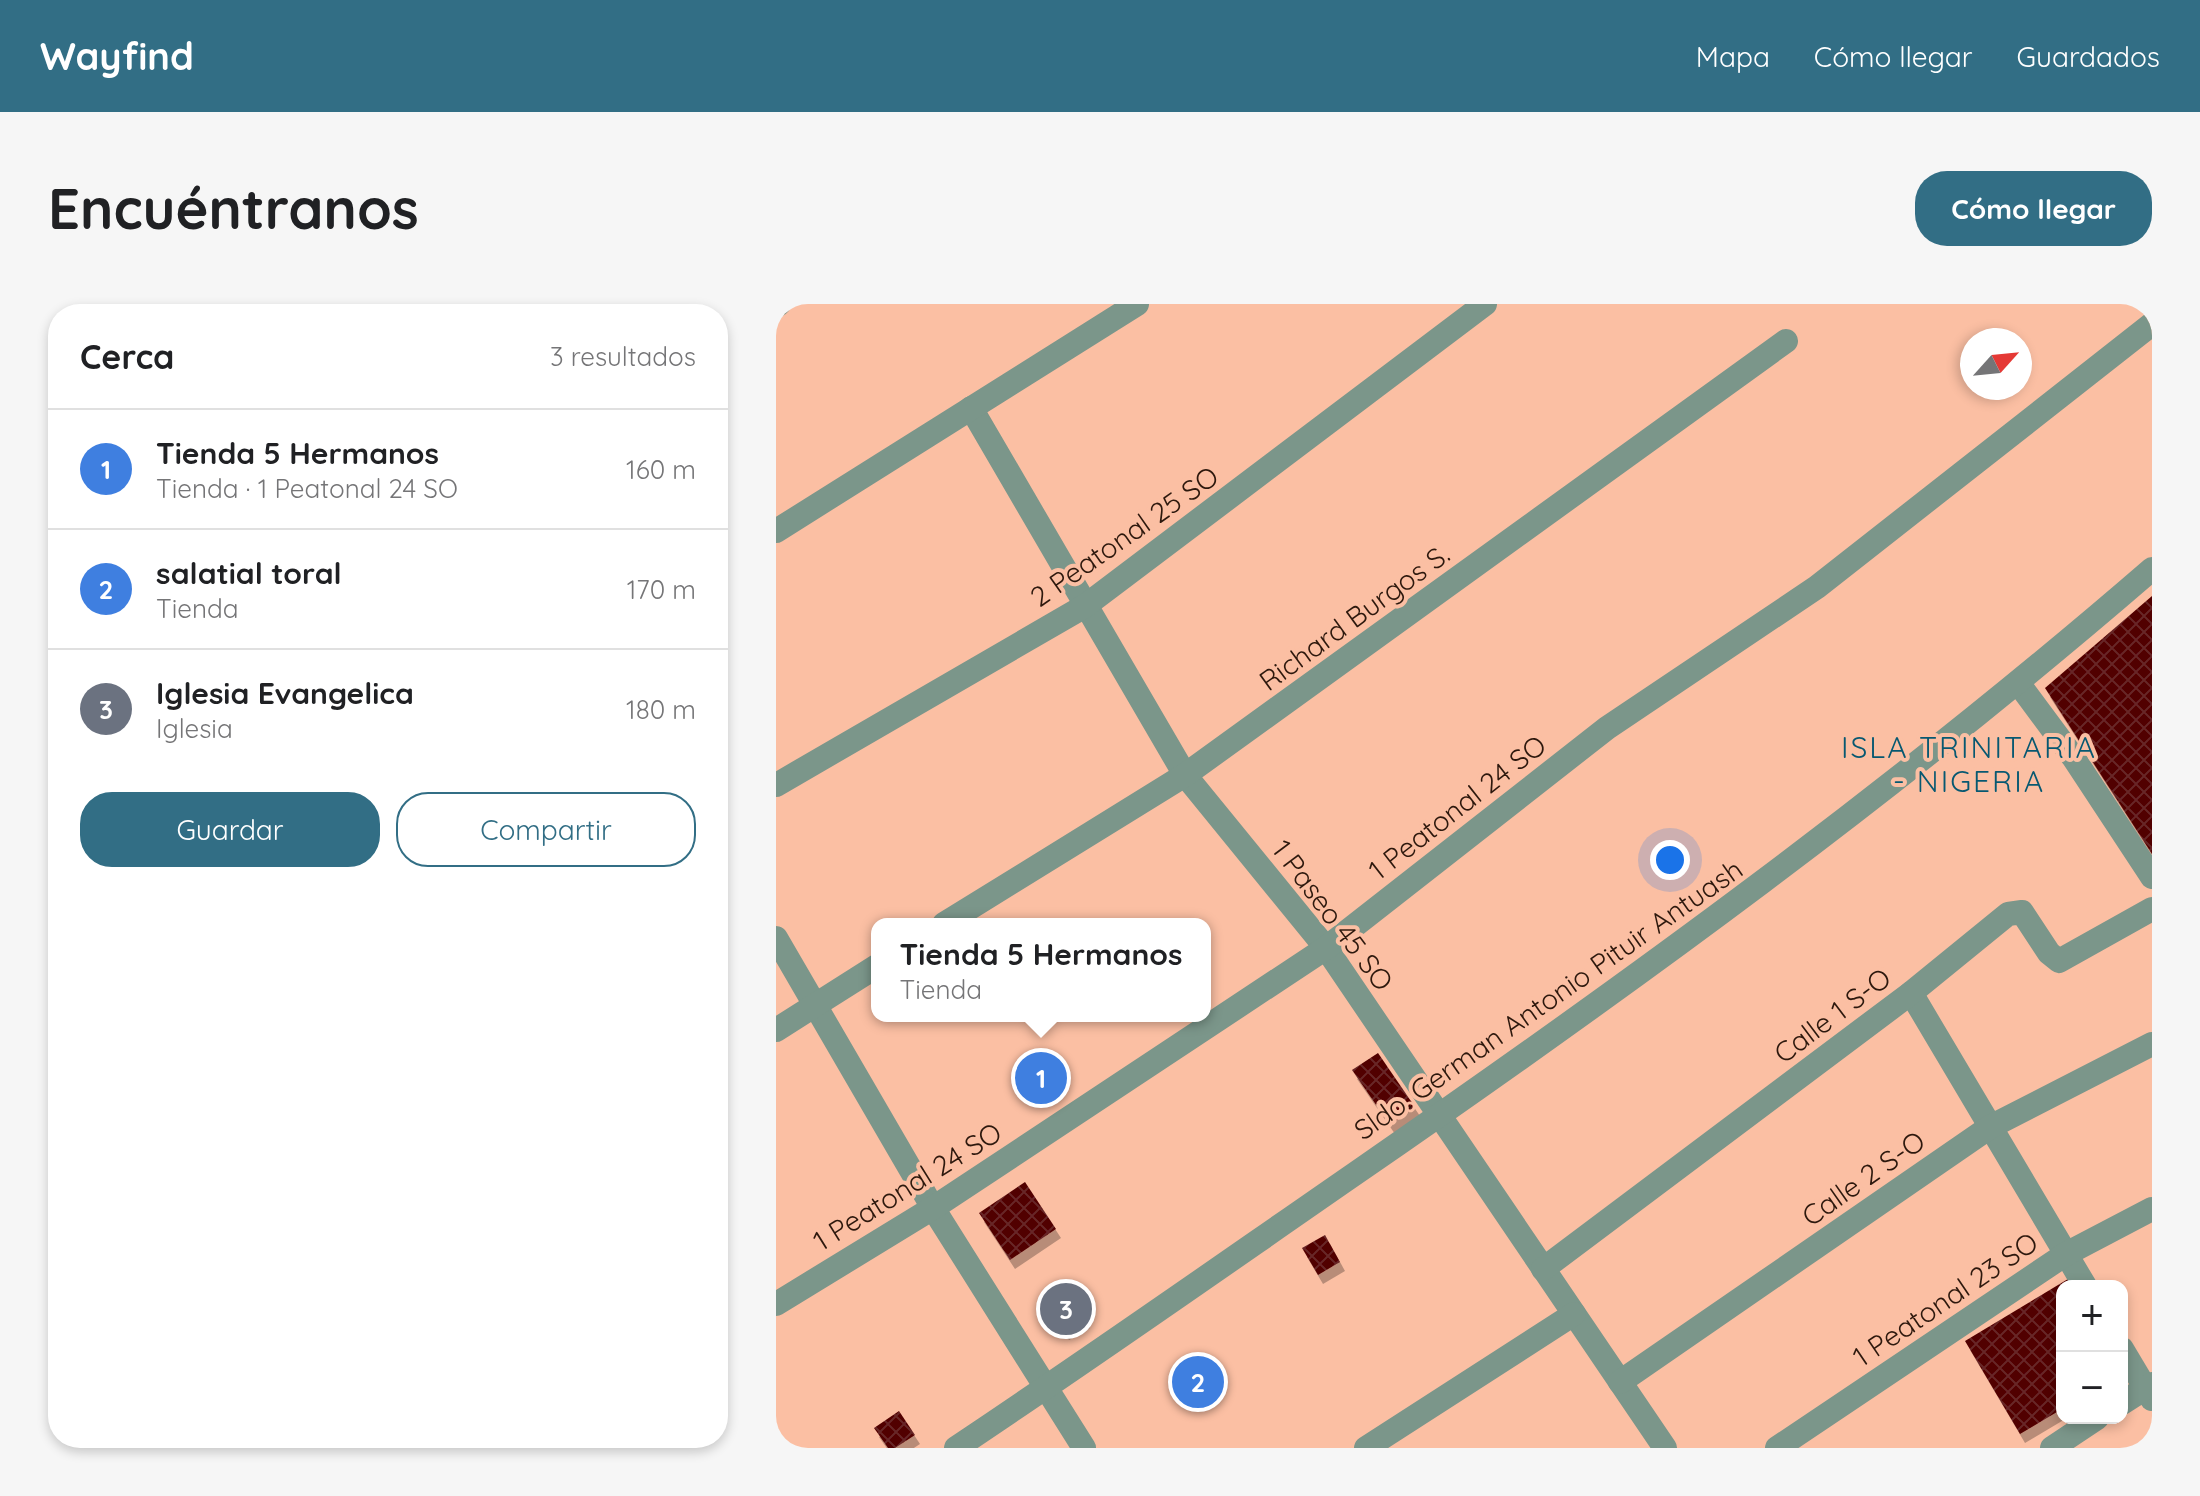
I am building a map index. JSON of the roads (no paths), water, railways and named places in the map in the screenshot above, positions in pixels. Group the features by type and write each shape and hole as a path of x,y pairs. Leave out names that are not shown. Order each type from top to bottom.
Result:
{"street":[{"path":"776,531 1137,304"},
{"name":"2 Peatonal 25 SO","path":"776,785 1085,606 1485,304"},
{"name":"1 Peatonal 24 SO","path":"776,1304 933,1208 1326,948 1607,728 1817,587 2152,324"},
{"name":"Richard Burgos S.","path":"954,918 1185,775 1786,341"},
{"name":"1 Paseo 45 SO","path":"971,408 1185,775 1326,948 1665,1448"},
{"name":"Sldo. German Antonio Pituir Antuash","path":"956,1448 1610,997 1831,833 2019,684 2152,569"},
{"path":"2019,684 2073,757 2152,877"},
{"name":"Calle 1 S-O","path":"1543,1269 2016,911 2022,912 2049,953 2059,961 2152,909"},
{"path":"776,938 933,1208 1084,1448"},
{"path":"776,1030 871,970"},
{"path":"1911,993 2081,1280"},
{"name":"Calle 2 S-O","path":"1620,1382 1990,1127 2152,1044"},
{"name":"1 Peatonal 23 SO","path":"1777,1448 2066,1254 2152,1209"},
{"path":"1366,1448 1574,1314"},
{"path":"2124,1352 2150,1390 2128,1400"},
{"path":"2052,1448 2088,1424"}],"place":[{"name":"Tienda 5 Hermanos","path":"1041,1078"},
{"name":"Iglesia Evangelica","path":"1066,1309"},
{"name":"salatial toral","path":"1198,1382"}],"district":[{"name":"ISLA TRINITARIA - NIGERIA","path":"1969,764"}]}
